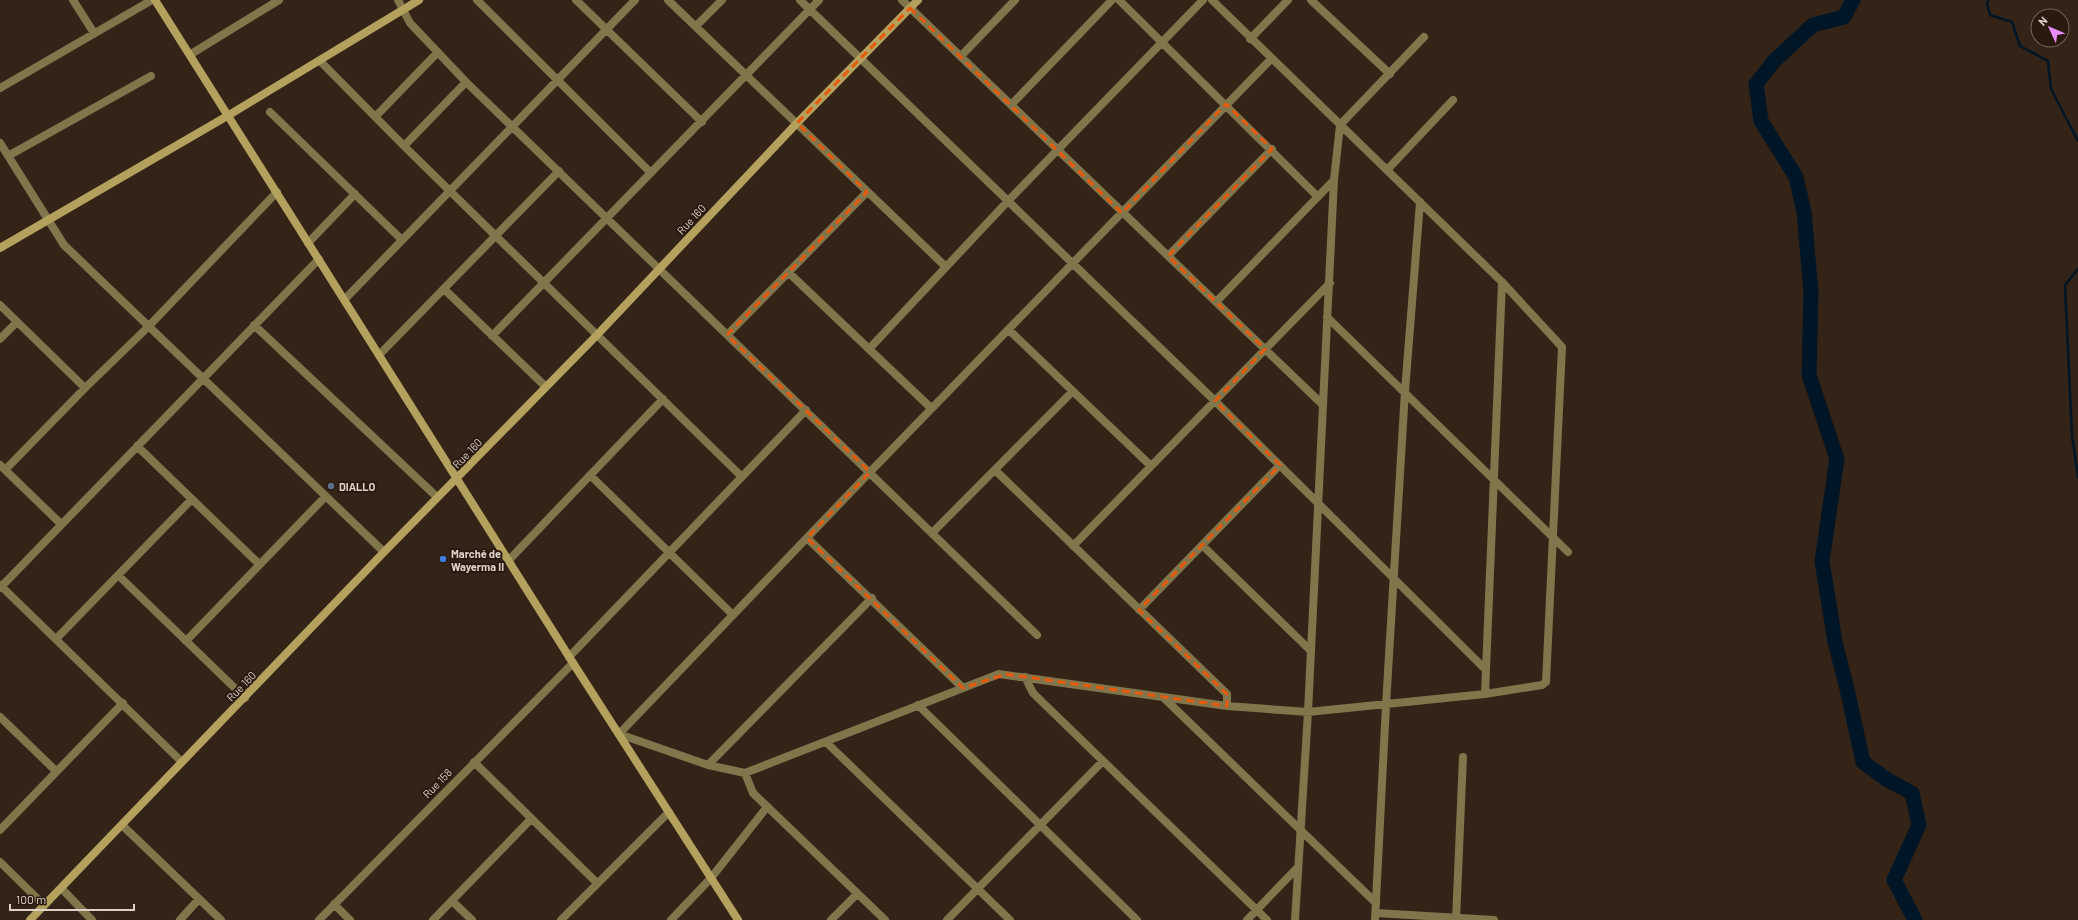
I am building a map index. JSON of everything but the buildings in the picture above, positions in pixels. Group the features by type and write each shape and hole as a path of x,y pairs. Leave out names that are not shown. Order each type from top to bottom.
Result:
{"street":[{"path":"73,0 94,34"},
{"path":"0,88 152,0"},
{"path":"155,0 191,54 308,243 571,660 738,920"},
{"path":"191,54 279,0"},
{"path":"398,0 410,23 466,82 933,532 1037,635"},
{"path":"0,248 229,115 420,0"},
{"path":"477,0 651,173"},
{"path":"576,0 702,122"},
{"path":"345,300 635,0"},
{"path":"668,0 946,267"},
{"path":"696,26 722,0"},
{"path":"800,0 1007,202 1215,401 1318,502 1393,579 1486,669"},
{"path":"492,336 608,219 819,0"},
{"path":"902,0 1323,405"},
{"name":"Rue 160","path":"30,920 384,552 457,479 545,386 597,335 797,123 862,59 918,0"},
{"path":"961,56 1016,0"},
{"path":"1011,105 1112,0"},
{"path":"1119,0 1272,149 1318,197"},
{"path":"869,349 1007,202 1203,0"},
{"path":"619,734 708,765 745,773 999,674 1165,699 1227,706 1308,712 1485,694 1542,685 1546,682 1562,347 1502,282 1250,39 1212,0"},
{"path":"1250,39 1288,0"},
{"path":"1311,0 1390,74"},
{"path":"1294,920 1308,712 1334,180 1340,125 1424,37"},
{"path":"376,116 438,52"},
{"path":"619,734 732,614 1271,59"},
{"path":"320,61 404,146 741,476"},
{"path":"8,156 151,76"},
{"path":"404,146 466,82"},
{"path":"1386,170 1453,100"},
{"path":"270,112 402,240"},
{"path":"0,143 64,245 384,552"},
{"path":"1168,256 1272,149"},
{"path":"380,355 559,171"},
{"path":"1216,302 1334,180"},
{"path":"61,524 3,467 148,327 277,192"},
{"path":"727,335 867,192"},
{"path":"308,243 355,194"},
{"path":"1420,202 1405,391 1393,579 1375,917 1494,920"},
{"path":"182,762 1,586 319,259"},
{"path":"788,272 931,408"},
{"path":"1485,694 1502,282"},
{"path":"1073,546 1330,283"},
{"path":"444,289 545,386"},
{"path":"0,305 85,388"},
{"path":"1327,317 1405,391 1568,552"},
{"path":"0,339 17,322"},
{"path":"254,325 438,497"},
{"path":"1009,330 1072,392 1151,466"},
{"path":"933,532 1072,392"},
{"path":"508,560 663,399"},
{"name":"Rue 158","path":"319,920 474,762 571,660 669,552 806,410"},
{"path":"137,446 259,564"},
{"path":"1139,610 1280,465"},
{"path":"996,470 1227,694 1227,706"},
{"path":"590,475 732,614"},
{"path":"186,641 325,497"},
{"path":"56,639 192,499"},
{"path":"807,538 872,598 963,688"},
{"path":"1202,545 1311,651"},
{"path":"118,575 245,698"},
{"path":"708,765 872,598"},
{"path":"1025,677 1033,693 1267,920"},
{"path":"1165,699 1376,903"},
{"path":"0,830 123,703"},
{"path":"918,705 1039,826 1137,920"},
{"path":"0,717 56,771"},
{"path":"826,742 1010,920"},
{"path":"1456,919 1463,757"},
{"path":"948,920 1103,761"},
{"path":"474,762 598,883"},
{"path":"745,773 753,793 885,920"},
{"path":"671,920 711,878 767,807"},
{"path":"561,920 669,812"},
{"path":"433,920 531,819"},
{"path":"122,824 221,920"},
{"path":"0,862 44,905"},
{"path":"1247,920 1298,867"},
{"path":"61,888 92,920"},
{"path":"831,920 857,894"},
{"path":"180,920 199,899"},
{"path":"452,900 472,920"},
{"path":"334,904 350,920"}],"highlighted area":[{"path":"910,8 1122,213 1226,104 1272,149 1168,256 1265,349 1215,401 1280,465 1139,610 1227,694 1227,706 1006,674 963,688 807,538 870,472 727,335 867,192 797,123"}],"waterway":[{"path":"1853,0 1844,17 1813,25 1774,61 1756,84 1761,121 1796,177 1804,212 1811,292 1809,375 1837,459 1822,561 1835,642 1863,762 1886,779 1912,793 1919,825 1894,880 1915,920"},
{"path":"1988,0 1987,3 1990,15 2012,22 2020,46 2048,61 2051,89 2078,141"},
{"path":"2078,269 2065,285 2072,436 2078,477"}],"place":[{"name":"DIALLO","path":"331,486"},
{"name":"Marché de Wayerma II","path":"443,559"}]}
